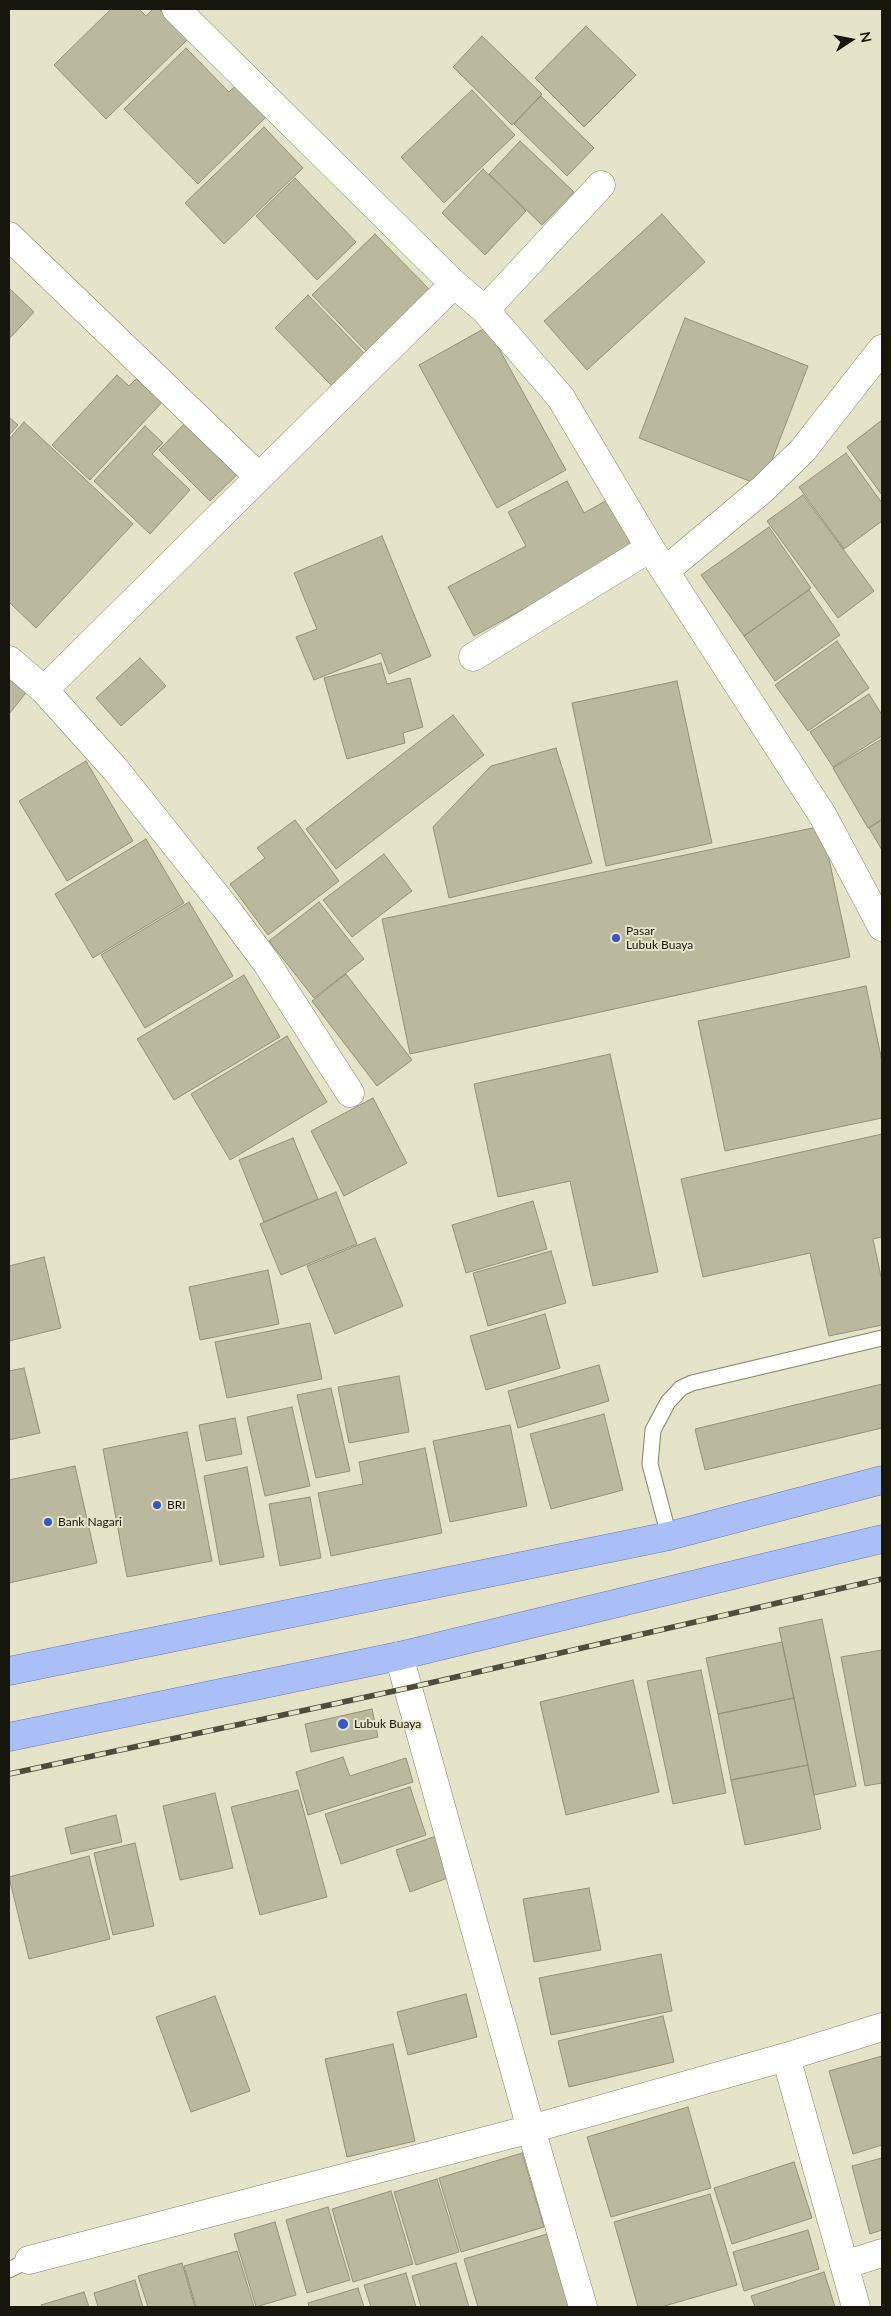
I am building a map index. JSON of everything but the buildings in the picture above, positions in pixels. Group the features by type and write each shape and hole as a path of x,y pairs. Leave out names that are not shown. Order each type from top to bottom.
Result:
{"highway":[{"path":"9,1671 669,1536 882,1480"},
{"path":"9,1737 399,1656 882,1539"}],"street":[{"path":"176,9 454,284 485,310 561,398 650,548 666,570 823,816 882,927"},
{"path":"485,310 601,185"},
{"path":"9,236 259,477"},
{"path":"44,690 454,284"},
{"path":"666,570 763,489 803,450 882,349"},
{"path":"473,657 650,548"},
{"path":"9,660 44,690 115,769 225,907 266,962 350,1092"},
{"path":"399,1656 531,2129 583,2307"},
{"path":"19,2265 531,2129 786,2057 882,2027"},
{"path":"786,2057 856,2307"},
{"path":"844,2265 882,2254"}],"lane":[{"path":"669,1536 650,1464 652,1439 653,1430 668,1402 681,1388 882,1338"}],"railway":[{"path":"9,1774 408,1688 882,1579"}],"place":[{"name":"Pasar Lubuk Buaya","path":"616,938"},
{"name":"BRI","path":"157,1505"},
{"name":"Bank Nagari","path":"48,1522"},
{"name":"Lubuk Buaya","path":"343,1724"}]}
